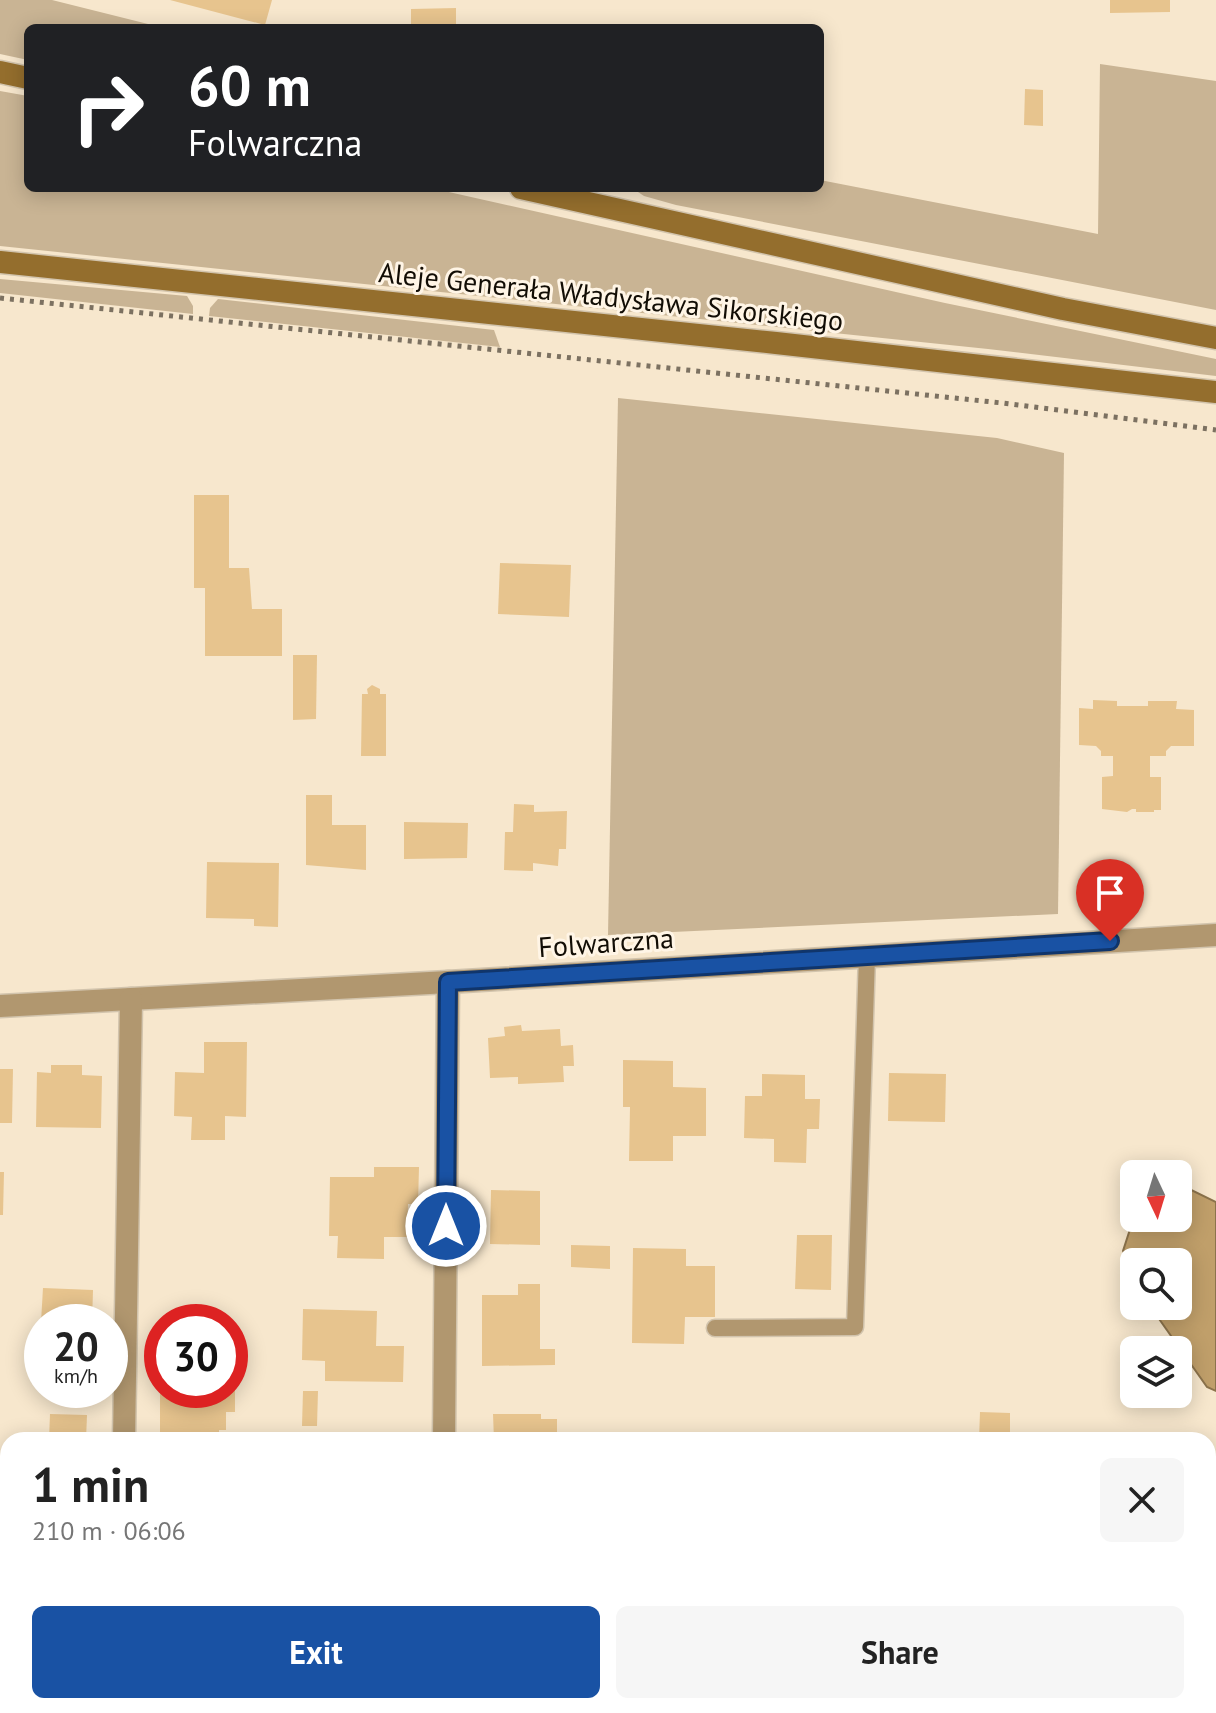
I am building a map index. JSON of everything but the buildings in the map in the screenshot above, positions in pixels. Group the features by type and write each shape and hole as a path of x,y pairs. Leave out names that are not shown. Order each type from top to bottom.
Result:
{"main road":[{"path":"0,72 24,77"},
{"path":"539,192 1063,309 1216,338"},
{"name":"Aleje Generała Władysława Sikorskiego","path":"0,262 1216,392"}],"street":[{"name":"Folwarczna","path":"0,1006 1216,935"},
{"path":"444,1432 448,982"},
{"path":"124,1432 131,999"}],"lane":[{"path":"715,1328 855,1327 867,956"}],"path":[{"path":"0,298 1002,403 1216,430"}],"shaded area":[{"path":"0,0 52,0 148,24 24,24 24,59 0,54"},
{"path":"1100,64 1216,81 1216,310 676,205 638,192 824,192 824,181 1098,234"},
{"path":"0,91 24,95 24,192 449,192 945,303 1216,359 1216,376 988,349 0,246"},
{"path":"0,279 187,296 193,306 193,314 0,293"},
{"path":"218,299 494,330 500,347 209,316 210,308"},
{"path":"618,398 997,438 1064,453 1058,914 608,935"},
{"path":"1192,1190 1216,1202 1216,1391 1207,1387 1192,1366 1192,1336 1171,1336 1160,1320 1192,1320 1192,1248 1124,1248 1129,1232 1192,1232"}],"route":[{"path":"446,1226 448,982 1110,941"}]}
